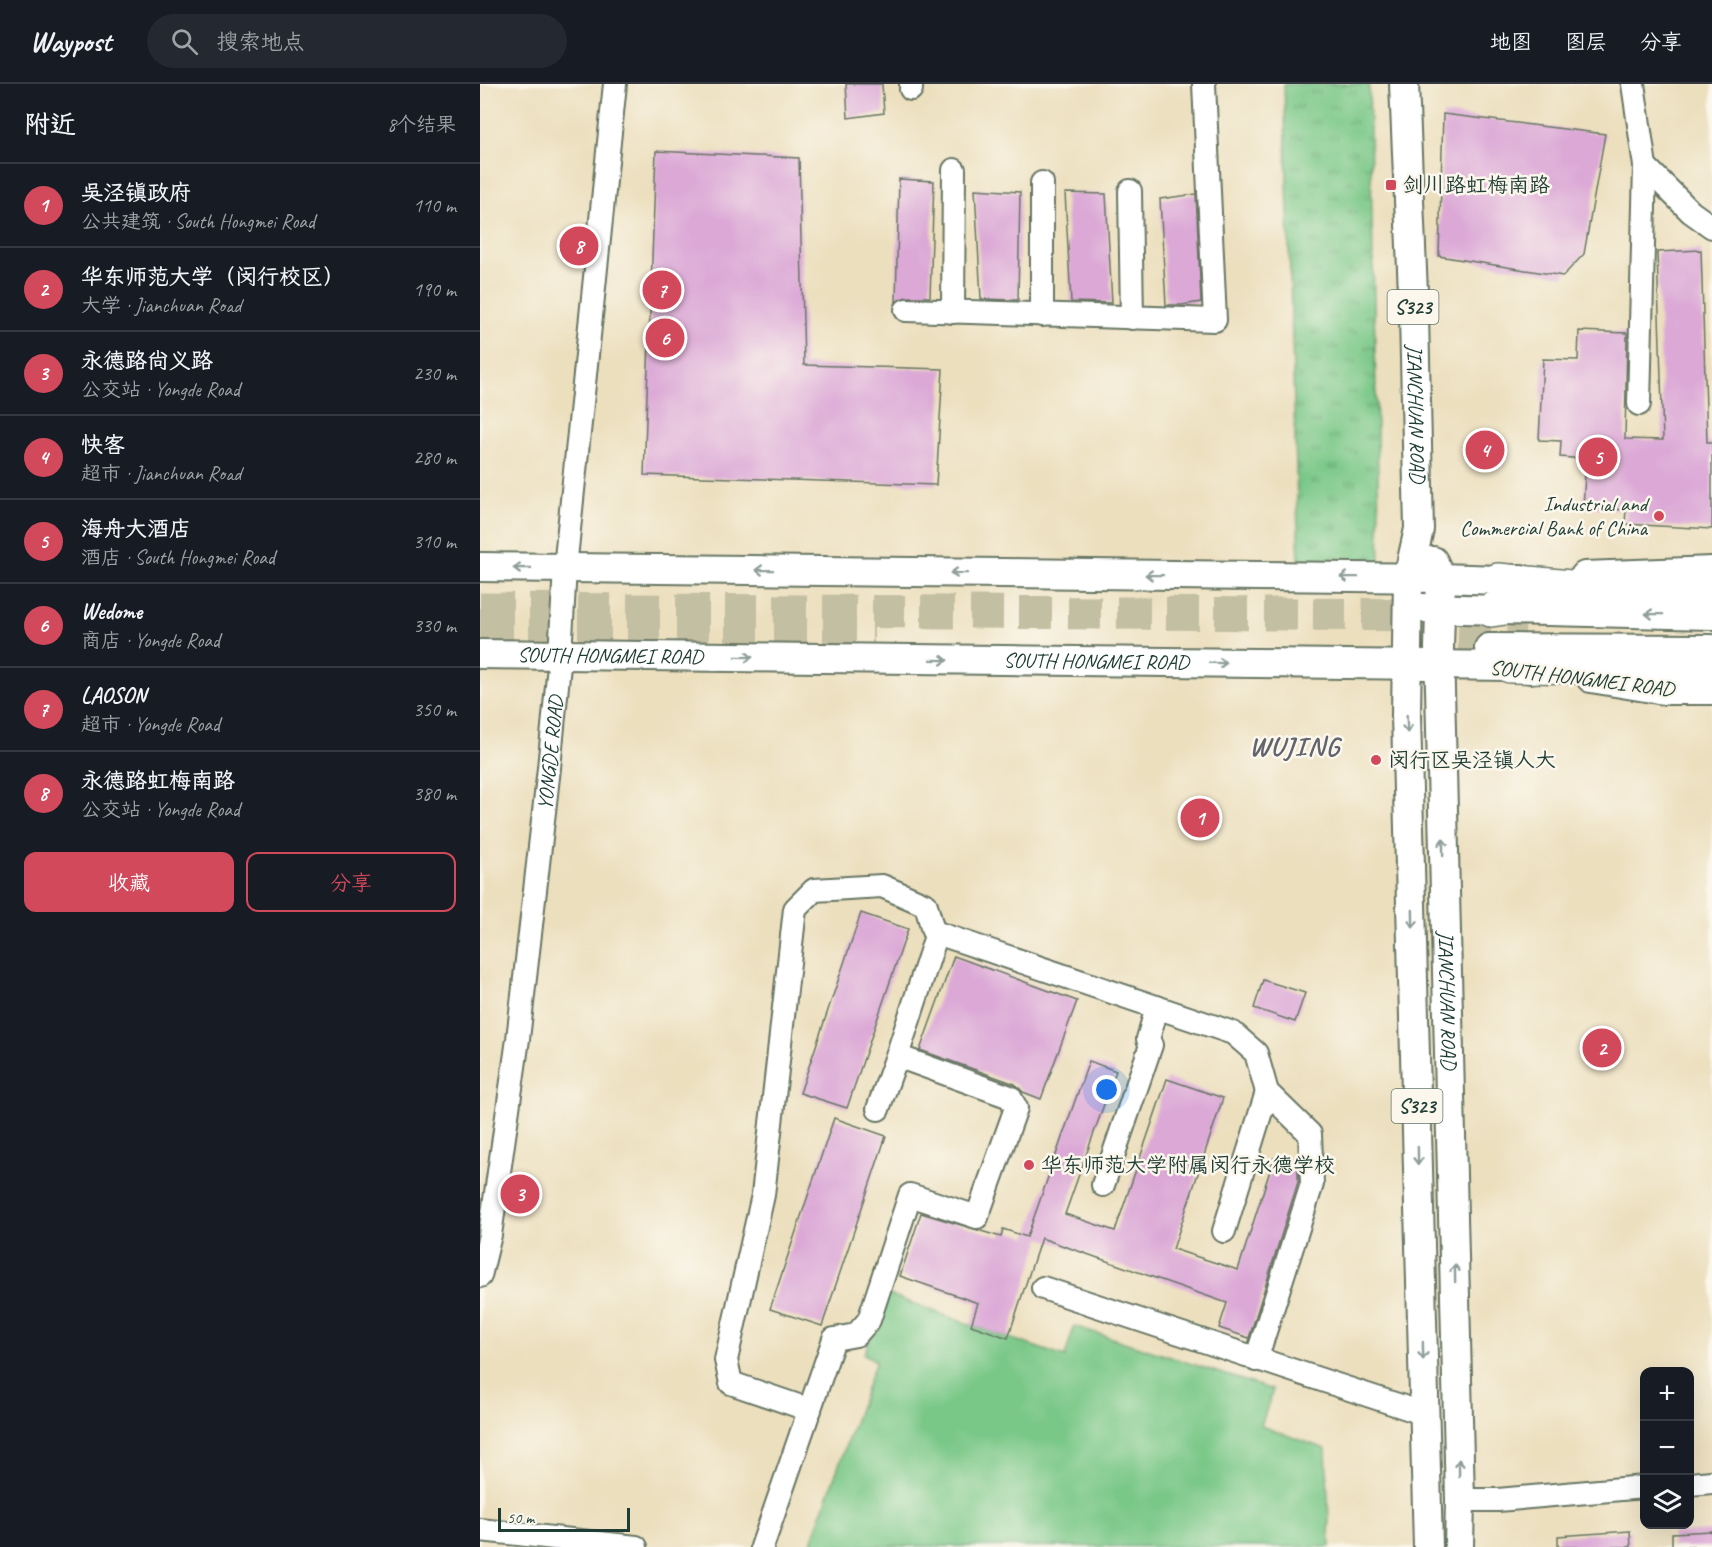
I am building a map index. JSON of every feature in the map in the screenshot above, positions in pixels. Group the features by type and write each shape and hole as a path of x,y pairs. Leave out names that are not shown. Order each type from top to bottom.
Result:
{"highway":[{"path":"1494,595 1712,590"},
{"path":"1510,666 1712,668"}],"main road":[{"name":"JIANCHUAN ROAD","path":"1404,84 1419,529 1408,578 1406,656 1428,1547"},
{"name":"JIANCHUAN ROAD","path":"1419,529 1441,578 1440,657 1445,941 1460,1500 1459,1547"},
{"path":"480,567 1441,578 1494,595 1712,615"},
{"path":"1407,608 1440,608 1494,595 1712,571"},
{"name":"SOUTH HONGMEI ROAD","path":"480,654 1440,657 1712,649"},
{"name":"SOUTH HONGMEI ROAD","path":"1440,657 1664,690 1712,690"}],"street":[{"name":"YONGDE ROAD","path":"480,1276 490,1235 518,1039 549,768 560,655 565,568 615,84"},
{"path":"906,310 1215,320 1204,84"},
{"path":"1633,84 1645,166 1639,404"},
{"path":"1645,166 1691,212 1712,227"},
{"path":"953,312 954,171"},
{"path":"1041,183 1042,315"},
{"path":"1130,191 1132,318"},
{"path":"810,1410 731,1383 726,1360 763,1195 795,909 814,890 882,886 926,905 933,931"},
{"path":"878,1109 937,933 1233,1033 1256,1053 1267,1092 1310,1134 1312,1184 1256,1360"},
{"path":"1103,1185 1151,1045 1148,1039 1157,1007"},
{"path":"762,1547 834,1339 856,1335 869,1320 910,1195 977,1217 1016,1108 1010,1097 897,1056"},
{"path":"1224,1231 1267,1092"},
{"path":"1043,1288 1425,1414"},
{"path":"1694,1484 1712,1482"},
{"path":"1460,1500 1520,1499 1640,1487"},
{"path":"480,1530 636,1547"}],"green space":[{"path":"1284,84 1369,84 1380,565 1299,564"},
{"path":"887,1294 1065,1357 1074,1326 1273,1390 1261,1426 1326,1449 1330,1547 810,1546 876,1361 864,1354"}],"building":[{"path":"846,84 882,84 884,113 848,118"},
{"path":"1443,114 1605,134 1584,254 1563,276 1439,256"},
{"path":"656,151 799,158 804,365 943,369 936,485 644,475"},
{"path":"899,179 934,181 930,297 906,297 896,302"},
{"path":"975,189 1020,192 1018,300 981,299"},
{"path":"1065,193 1106,194 1112,303 1071,302"},
{"path":"1196,194 1201,302 1166,305 1160,199"},
{"path":"1701,250 1707,442 1712,442 1712,529 1625,524 1626,510 1583,507 1586,459 1560,457 1561,441 1539,440 1543,359 1578,360 1579,331 1627,333 1625,439 1663,440 1657,252"},
{"path":"861,913 908,929 847,1108 800,1093"},
{"path":"954,956 1077,1001 1041,1099 1023,1092 1015,1084 920,1050"},
{"path":"1263,980 1305,993 1295,1022 1254,1008"},
{"path":"1089,1061 1116,1071 1065,1214 1115,1231 1167,1079 1223,1098 1173,1249 1238,1270 1274,1158 1298,1166 1298,1182 1249,1338 1219,1328 1227,1303 1041,1238 1008,1338 971,1325 978,1303 900,1276 921,1213 1001,1237 1003,1229 1027,1237"},
{"path":"834,1118 886,1136 822,1326 770,1309"},
{"path":"1630,1531 1631,1547 1558,1547 1558,1536"},
{"path":"1712,1531 1712,1547 1672,1547 1672,1533"}],"tunnel":[{"path":"480,609 1437,615"},
{"path":"480,634 874,635"},
{"path":"1409,636 1525,638"}],"place":[{"name":"剑川路虹梅南路","path":"1391,185"},
{"name":"永德路虹梅南路","path":"579,246"},
{"name":"LAOSON","path":"662,290"},
{"name":"Wedome","path":"665,338"},
{"name":"快客","path":"1485,450"},
{"name":"海舟大酒店","path":"1598,457"},
{"name":"Industrial and Commercial Bank of China","path":"1659,516"},
{"name":"闵行区吴泾镇人大","path":"1376,760"},
{"name":"吴泾镇政府","path":"1200,818"},
{"name":"华东师范大学（闵行校区）","path":"1602,1048"},
{"name":"华东师范大学附属闵行永德学校","path":"1029,1165"},
{"name":"永德路尚义路","path":"520,1194"}],"district":[{"name":"WUJING","path":"1295,746"}]}
